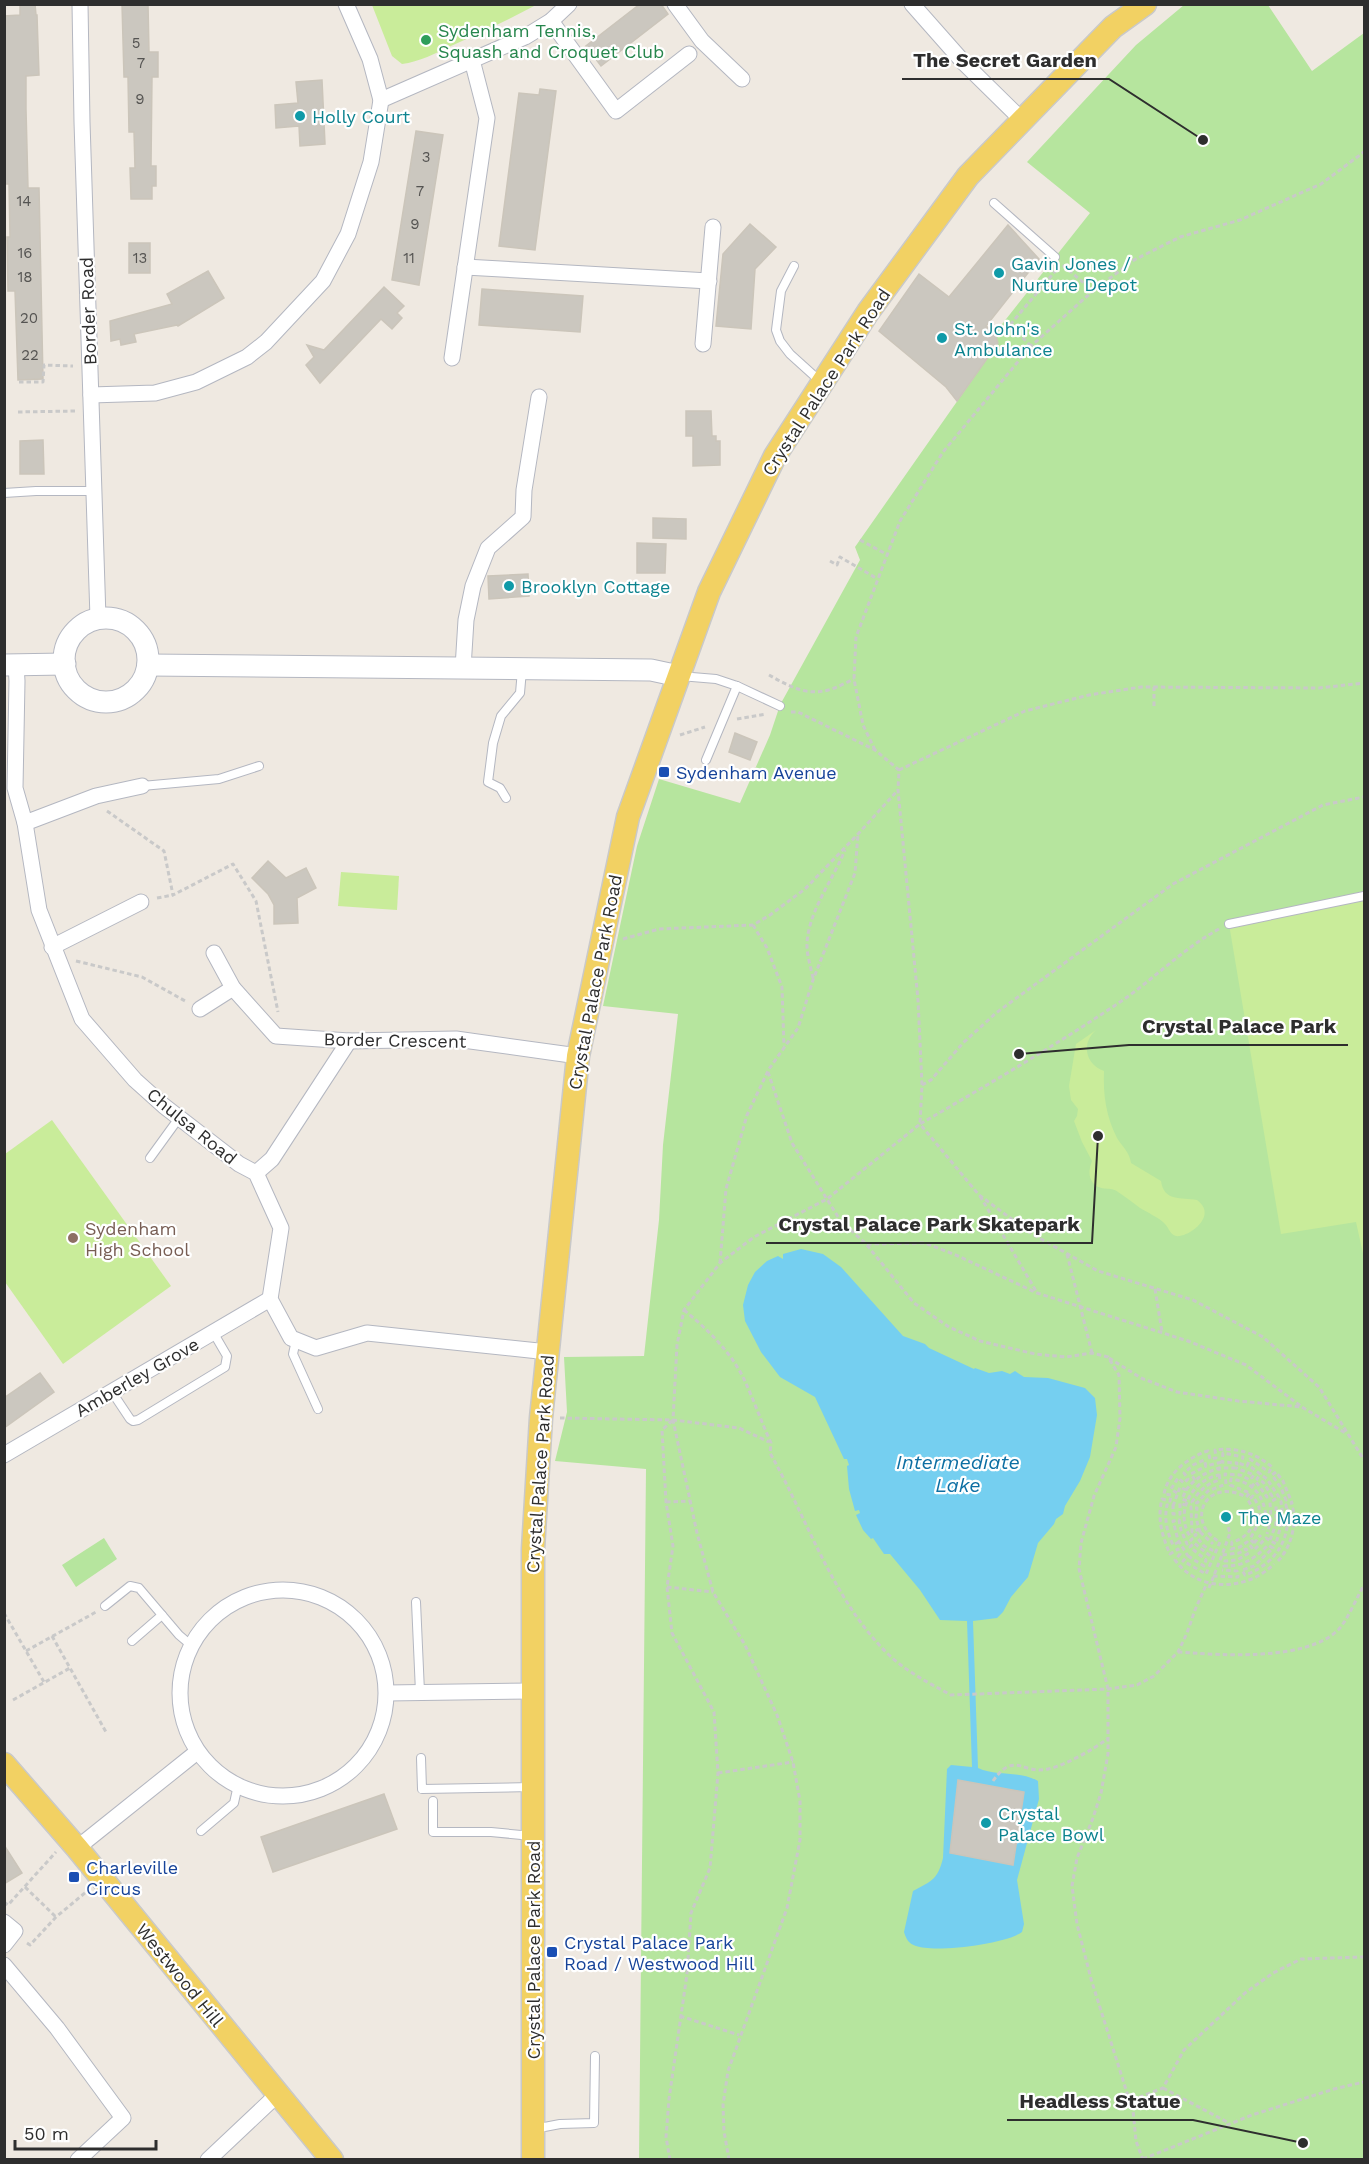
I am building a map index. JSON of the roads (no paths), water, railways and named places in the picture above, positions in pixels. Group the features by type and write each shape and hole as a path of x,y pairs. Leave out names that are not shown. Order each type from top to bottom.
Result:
{"main road":[{"name":"Crystal Palace Park Road","path":"533,2160 533,1549 541,1418 578,1056 628,817 709,592 775,456 822,382 868,312 968,176 1113,27 1145,4"},
{"name":"Westwood Hill","path":"4,1764 73,1843 332,2160"}],"street":[{"name":"Border Road","path":"80,4 98,618"},
{"path":"91,395 155,393 196,382 247,357 266,342 323,281 348,234 371,162 381,100 370,59 345,4"},
{"path":"381,100 525,37 551,21 568,4"},
{"path":"675,4 702,41 742,79"},
{"path":"912,4 965,64 1022,120"},
{"path":"551,21 616,111 689,54"},
{"path":"452,358 486,118 472,60"},
{"path":"703,344 713,226"},
{"path":"465,267 709,281"},
{"path":"464,668 466,620 473,586 488,549 523,518 524,489 538,397"},
{"path":"98,618 120,620 139,633 148,653 148,664 140,685 132,693 122,698 100,701 80,692 72,684 64,664 65,652 75,632 84,624 98,618"},
{"path":"10,665 64,664"},
{"path":"148,664 651,670 679,676"},
{"name":"Chulsa Road","path":"10,665 17,681 15,788 25,823 39,910 82,1019 135,1080 179,1118 239,1164 256,1173 281,1228 270,1299"},
{"path":"25,823 96,796 142,786"},
{"path":"55,952 141,902"},
{"path":"200,1009 233,988 214,953"},
{"name":"Border Crescent","path":"233,988 276,1036 349,1041 456,1039 578,1056"},
{"path":"256,1173 272,1159 349,1041"},
{"path":"270,1299 291,1338 316,1348 367,1333 548,1352"},
{"name":"Amberley Grove","path":"4,1455 270,1299"},
{"path":"302,1591 327,1598 348,1611 375,1644 384,1668 387,1693 381,1728 371,1749 347,1775 324,1789 300,1795 273,1796 238,1785 214,1770 197,1752 184,1722 180,1686 185,1659 192,1646 197,1634 213,1616 231,1603 260,1592 302,1591"},
{"path":"387,1693 532,1691"},
{"path":"73,1843 197,1752"},
{"path":"4,1945 10,1927"},
{"path":"4,1965 57,2028 123,2118 78,2160"},
{"path":"208,2160 278,2094"}],"lane":[{"path":"994,203 1055,257"},
{"path":"794,266 781,291 776,330 780,341 790,354 822,382"},
{"path":"4,493 94,491"},
{"path":"506,798 500,788 488,782 493,743 501,716 520,693 523,668"},
{"path":"679,676 716,679 780,705"},
{"path":"706,760 738,686"},
{"path":"142,786 219,778 259,766"},
{"path":"1229,924 1365,896"},
{"path":"150,1158 179,1118"},
{"path":"112,1392 130,1419 138,1420 225,1367 227,1356 213,1332"},
{"path":"296,1340 293,1353 318,1409"},
{"path":"105,1606 130,1586 138,1588 179,1635 192,1646"},
{"path":"416,1602 420,1692"},
{"path":"132,1641 162,1615"},
{"path":"421,1758 422,1789 533,1786"},
{"path":"201,1831 234,1803 238,1785"},
{"path":"433,1801 433,1832 491,1832 533,1836"},
{"path":"533,2129 560,2124 594,2123 594,2056"}],"water":[{"name":"Intermediate Lake","path":"801,1249 823,1254 841,1267 903,1336 925,1344 974,1369 989,1373 1002,1371 1010,1374 1015,1371 1024,1377 1048,1378 1085,1388 1095,1398 1097,1415 1090,1457 1063,1514 1056,1519 1038,1543 1028,1577 1011,1597 1003,1612 997,1618 973,1621 978,1768 1038,1781 1039,1799 1017,1880 1024,1924 1022,1932 1001,1940 953,1948 925,1948 911,1944 904,1932 913,1891 933,1879 939,1871 943,1858 947,1769 951,1765 972,1767 967,1621 940,1620 920,1590 890,1554 884,1554 873,1538 871,1539 863,1530 856,1515 860,1513 859,1510 855,1511 849,1489 847,1459 844,1459 815,1397 780,1377 761,1352 745,1321 743,1305 748,1285 755,1272 767,1261 778,1256 783,1259 783,1254"}],"place":[{"name":"Sydenham Tennis, Squash and Croquet Club","path":"426,40"},
{"name":"Holly Court","path":"300,116"},
{"name":"The Secret Garden","path":"1203,140"},
{"name":"Gavin Jones / Nurture Depot","path":"999,273"},
{"name":"St. John's Ambulance","path":"942,338"},
{"name":"Brooklyn Cottage","path":"509,586"},
{"name":"Sydenham Avenue","path":"664,772"},
{"name":"Crystal Palace Park","path":"1019,1054"},
{"name":"Crystal Palace Park Skatepark","path":"1098,1136"},
{"name":"Sydenham High School","path":"73,1238"},
{"name":"The Maze","path":"1226,1517"},
{"name":"Crystal Palace Bowl","path":"986,1823"},
{"name":"Charleville Circus","path":"74,1877"},
{"name":"Crystal Palace Park Road / Westwood Hill","path":"552,1952"},
{"name":"Headless Statue","path":"1303,2143"}]}
